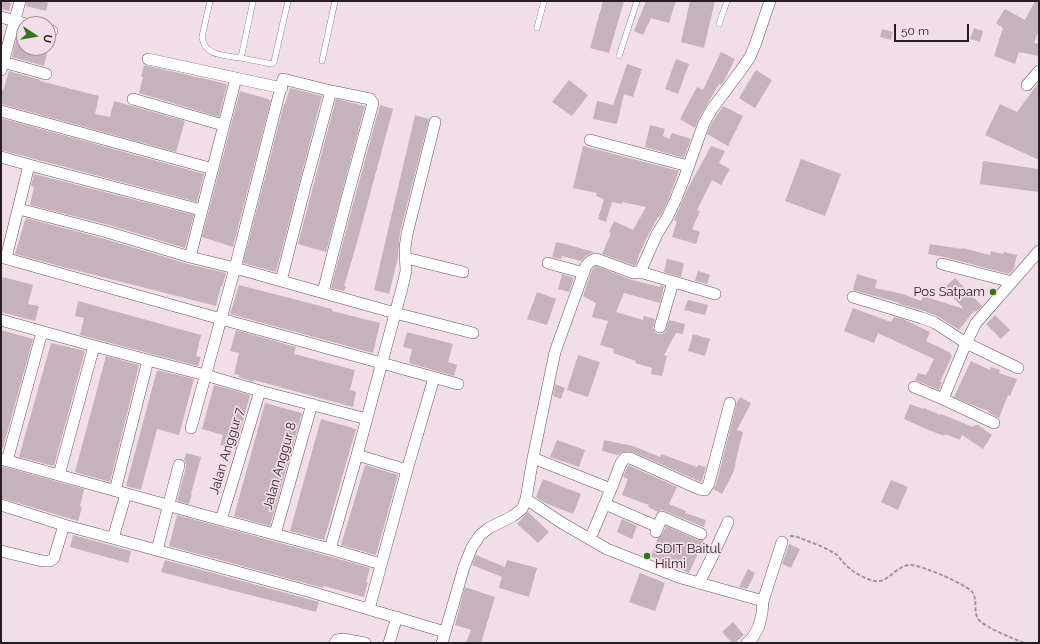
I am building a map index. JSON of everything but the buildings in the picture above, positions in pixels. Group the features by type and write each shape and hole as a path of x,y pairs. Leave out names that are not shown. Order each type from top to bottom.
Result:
{"street":[{"path":"20,1 2,66 46,74"},
{"path":"640,272 657,234 675,201 704,123 712,109 750,57 770,1"},
{"path":"1,17 14,21"},
{"path":"148,59 282,88"},
{"path":"1027,85 1039,71"},
{"path":"190,257 236,78"},
{"path":"191,428 235,268 282,88 283,79 370,99 373,103 323,292"},
{"path":"281,281 331,91"},
{"path":"133,99 224,124"},
{"path":"1,111 213,169"},
{"path":"330,549 405,278 405,248 407,234 435,122"},
{"path":"590,140 688,166"},
{"path":"1,157 201,210"},
{"path":"29,165 19,209 4,258 458,384"},
{"path":"19,209 107,232 190,257 473,333"},
{"path":"943,399 966,343 978,320 1039,251"},
{"path":"406,258 463,272"},
{"path":"1,505 64,525 397,617 444,638 464,567 472,547 480,535 489,528 513,516 522,509 526,499 555,352 589,262 596,259 634,272 640,272 715,294"},
{"path":"548,263 584,273"},
{"path":"942,264 1012,282"},
{"path":"982,274 1002,293"},
{"path":"660,327 672,282"},
{"path":"853,297 922,318 935,324 966,343 1018,368"},
{"path":"1,320 367,419"},
{"path":"42,332 4,460 381,564"},
{"path":"59,475 94,346"},
{"path":"113,538 120,492 148,360"},
{"path":"369,609 434,378"},
{"path":"914,388 943,399 994,423"},
{"name":"Jalan Anggur 7","path":"221,520 260,391"},
{"path":"593,532 621,462 625,458 630,458 700,490 705,490 730,403"},
{"name":"Jalan Anggur 8","path":"276,534 312,404"},
{"path":"357,455 407,470"},
{"path":"533,458 610,488"},
{"path":"158,550 168,505 179,466"},
{"path":"526,499 562,523 607,549 678,578 763,601"},
{"path":"605,504 657,529 662,517 701,534"},
{"path":"699,583 714,555 728,522"},
{"path":"1,551 42,561 50,561 54,558 64,525"},
{"path":"747,643 753,637 758,626 762,613 763,601 782,542"},
{"path":"389,643 397,617"},
{"path":"335,643 337,640 343,639 365,643"}],"lane":[{"path":"210,1 202,37 203,44 207,49 214,53 272,64 288,1"},
{"path":"241,58 253,1"},
{"path":"322,61 335,1"},
{"path":"538,28 544,1"},
{"path":"619,56 637,1"},
{"path":"719,24 727,1"}],"path":[{"path":"782,542 787,536 792,536 817,544 831,551 855,573 870,580 879,582 886,580 903,567 909,566 918,566 942,575 957,582 973,593 975,610 979,620 986,625 1024,643"}],"place":[{"name":"Pos Satpam","path":"993,292"},
{"name":"SDIT Baitul Hilmi","path":"647,556"}]}
